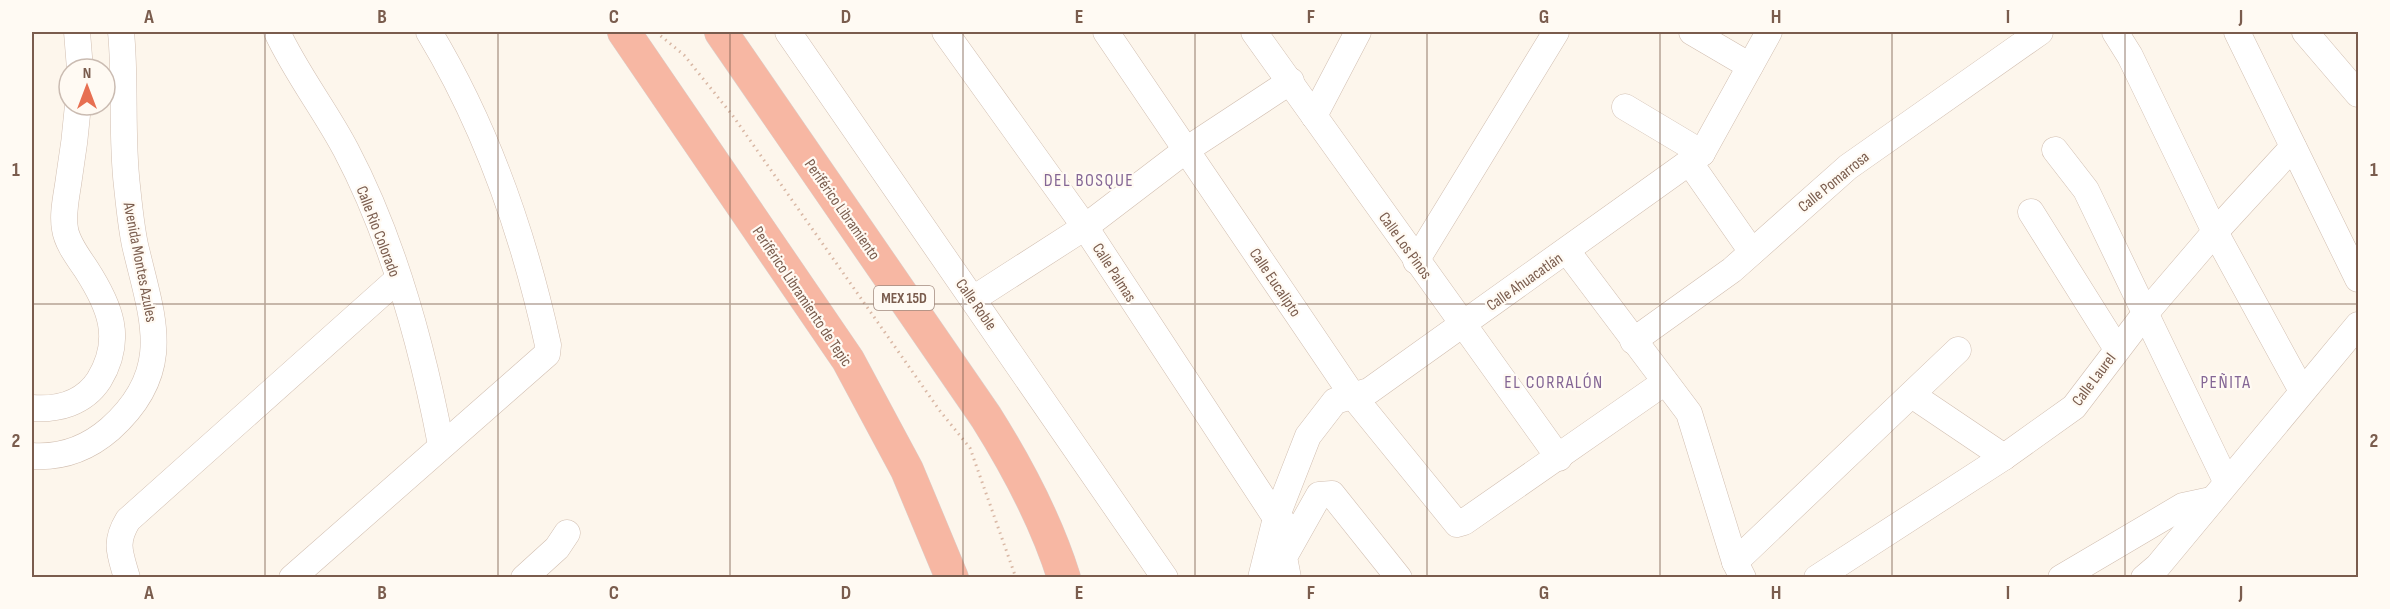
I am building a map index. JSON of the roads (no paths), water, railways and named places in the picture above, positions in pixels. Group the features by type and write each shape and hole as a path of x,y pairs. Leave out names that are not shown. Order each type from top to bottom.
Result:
{"highway":[{"name":"Periférico Libramiento de Tepic","path":"624,32 848,360 907,470 952,578"},
{"name":"Periférico Libramiento","path":"721,32 986,417 1018,468 1042,517 1064,578"}],"street":[{"path":"77,32 79,57"},
{"name":"Avenida Montes Azules","path":"32,456 67,455 98,439 125,415 146,386 155,352 152,309 135,243 126,185 122,32"},
{"name":"Calle Rio Colorado","path":"277,32 346,151 381,230 430,385 441,446"},
{"path":"292,578 547,354 548,345 535,286 507,200 481,131 429,32"},
{"name":"Calle Palmas","path":"945,32 1085,227 1286,525"},
{"name":"Calle Eucalipto","path":"1106,32 1353,396 1457,524 1464,522 1559,458"},
{"name":"Calle Los Pinos","path":"1254,32 1559,458"},
{"path":"1314,116 1358,32"},
{"path":"1416,261 1556,32"},
{"path":"1692,32 1750,66"},
{"name":"Calle Ahuacatlán","path":"1286,525 1308,436 1335,401 1369,391 1696,158 1769,32"},
{"name":"Calle Pomarrosa","path":"1633,341 1732,270 1848,167 2040,32"},
{"path":"2115,32 2130,56 2215,232 2301,391"},
{"path":"2237,32 2358,279"},
{"path":"2305,32 2358,94"},
{"name":"Calle Roble","path":"797,35 973,299 1165,578"},
{"path":"973,299 1085,227 1186,150 1291,81"},
{"path":"1625,107 1696,158 1752,252"},
{"path":"32,408 49,410 74,403 93,389 106,368 114,341 110,313 101,292 74,251 65,229 77,117"},
{"name":"Calle Laurel","path":"1817,578 2004,457 2074,407 2144,315 2215,232 2293,147"},
{"path":"2055,150 2086,190 2144,315 2219,490"},
{"path":"2031,212 2117,349"},
{"path":"1567,251 1689,413 1739,570 1958,350"},
{"path":"128,578 120,555 118,536 128,520 398,279"},
{"path":"2144,578 2158,566 2358,325"},
{"path":"1559,458 1665,382"},
{"path":"1912,395 2004,457"},
{"path":"2061,578 2183,506 2219,490"},
{"path":"1261,578 1286,525 1319,495 1332,494 1399,578"},
{"path":"1286,525 1284,557 1288,578"},
{"path":"524,578 556,548 567,533"}],"district":[{"name":"DEL BOSQUE","path":"1089,180"},
{"name":"EL CORRALÓN","path":"1554,382"},
{"name":"PEÑITA","path":"2226,382"}]}
